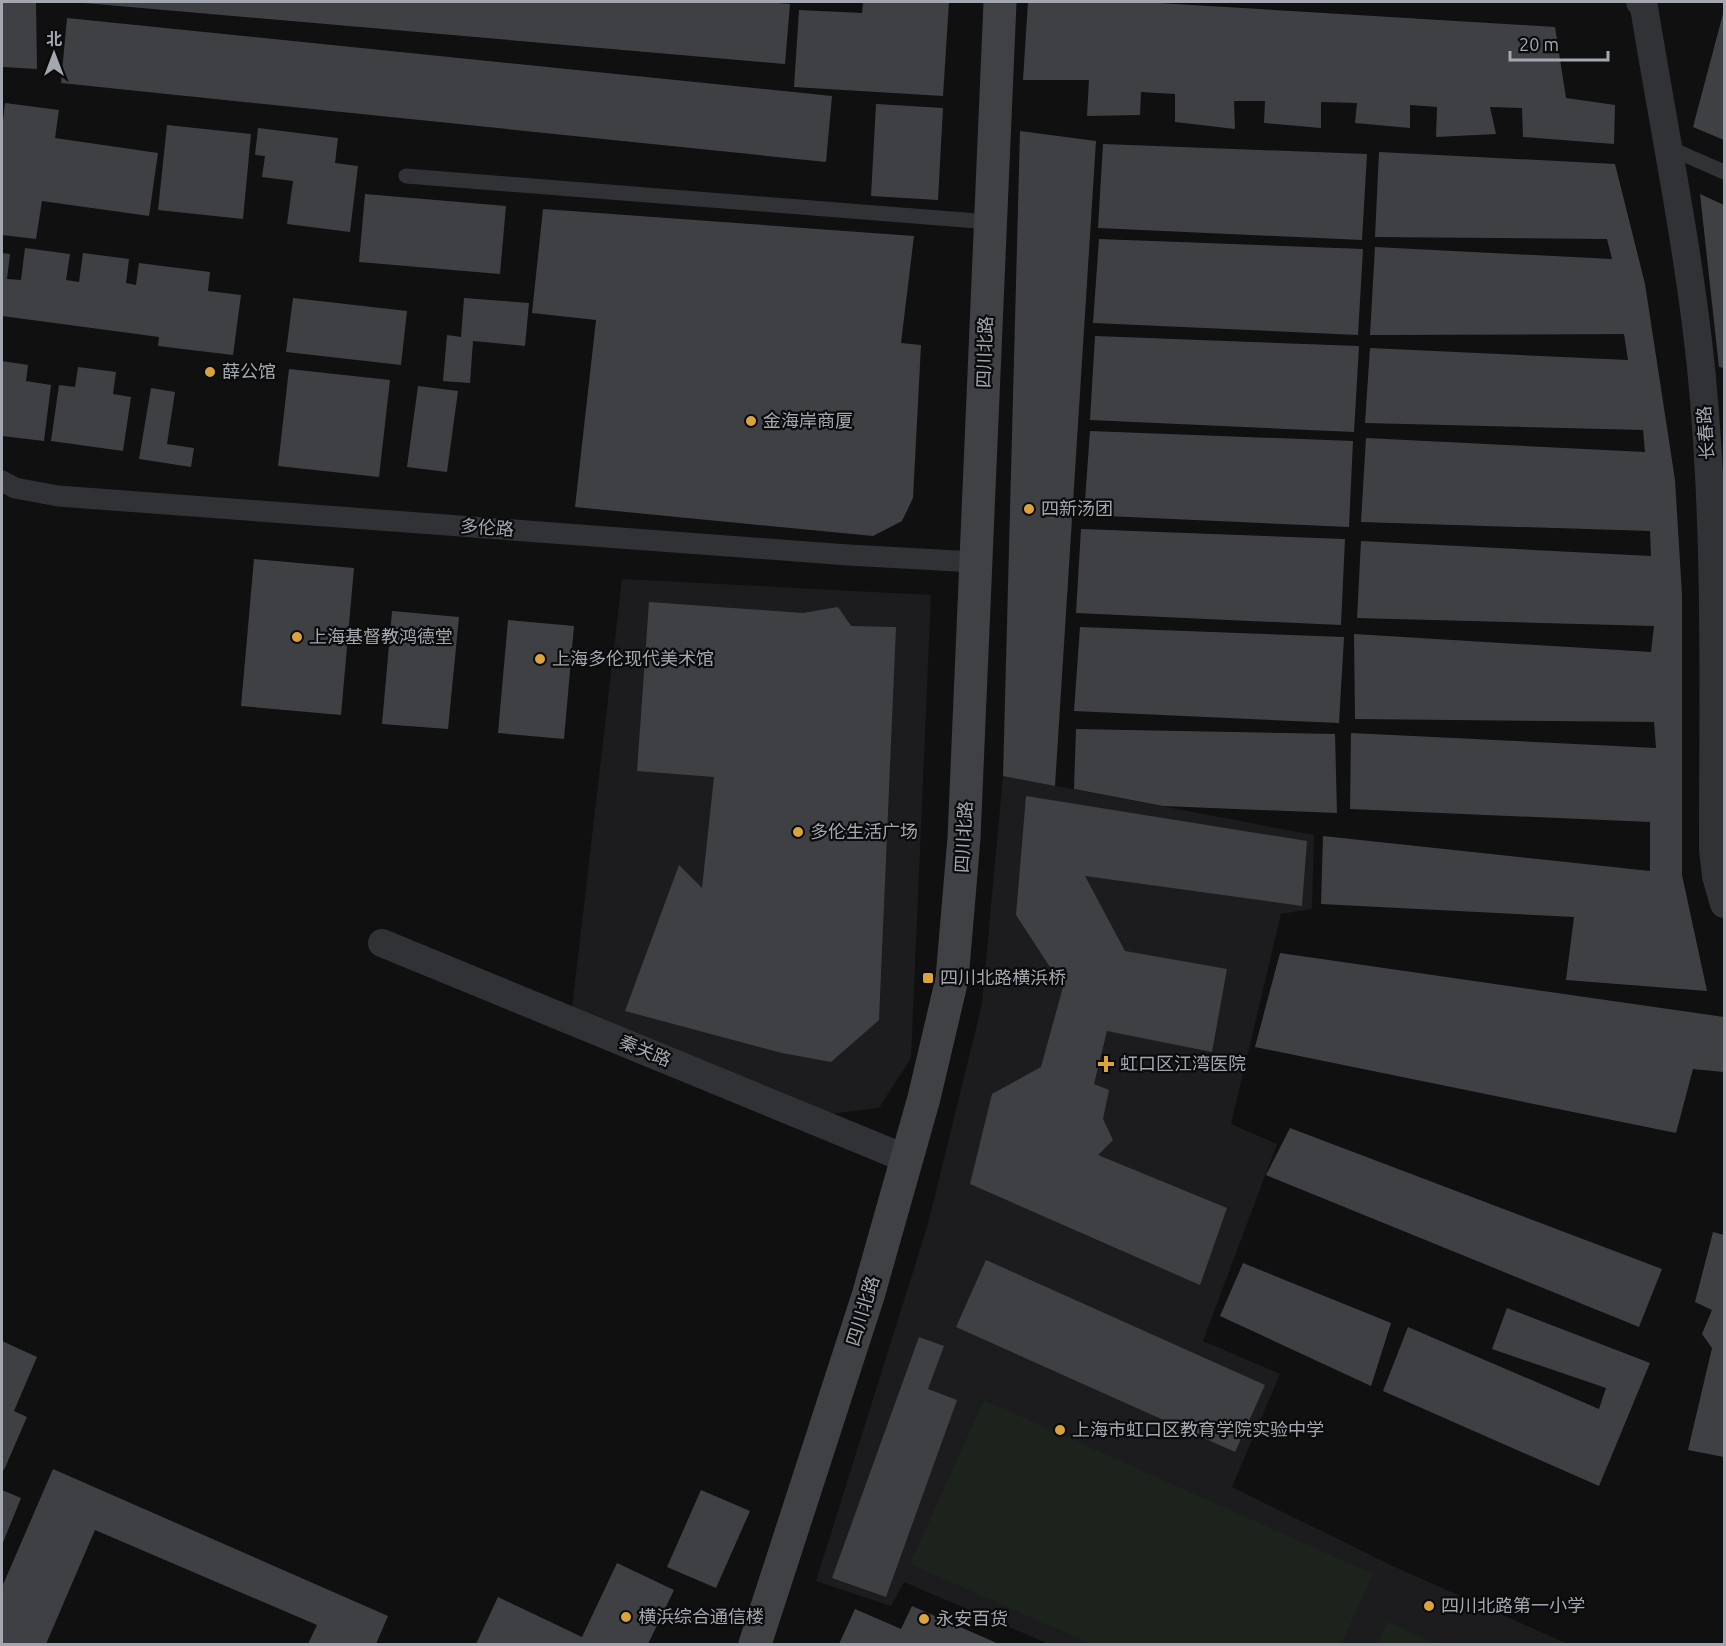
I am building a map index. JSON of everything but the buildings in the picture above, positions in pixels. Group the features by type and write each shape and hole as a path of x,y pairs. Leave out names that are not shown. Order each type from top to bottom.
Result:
{"main road":[{"name":"四川北路","path":"755,1644 868,1296 907,1159 941,1035 957,934 964,838 1000,2"}],"street":[{"name":"长春路","path":"1640,2 1644,7 1693,302 1713,382 1713,849 1716,876 1725,904"},
{"name":"多伦路","path":"2,481 15,488 58,496 975,562"},
{"name":"秦关路","path":"382,943 907,1159"}],"lane":[{"path":"1667,147 1725,172"},
{"path":"406,176 990,222"}],"shaded area":[{"path":"622,579 931,595 911,1058 879,1108 829,1114 572,1008"},
{"path":"1003,776 1314,835 1312,909 1281,914 1231,1124 1277,1144 1203,1341 1280,1374 1232,1487 1395,1567 1568,1644 1049,1644 904,1582 891,1606 816,1581 928,1224 982,1004"},
{"path":"984,1400 1373,1574 1341,1644 1091,1644 910,1564"},
{"path":"1388,1622 1437,1644 1377,1644"}],"place":[{"name":"薛公馆","path":"210,372"},
{"name":"金海岸商厦","path":"751,421"},
{"name":"四新汤团","path":"1029,509"},
{"name":"上海基督教鸿德堂","path":"297,637"},
{"name":"上海多伦现代美术馆","path":"540,659"},
{"name":"多伦生活广场","path":"798,832"},
{"name":"四川北路横浜桥","path":"928,978"},
{"name":"虹口区江湾医院","path":"1106,1064"},
{"name":"上海市虹口区教育学院实验中学","path":"1060,1430"},
{"name":"四川北路第一小学","path":"1429,1606"},
{"name":"横浜综合通信楼","path":"626,1617"},
{"name":"永安百货","path":"924,1619"}]}
